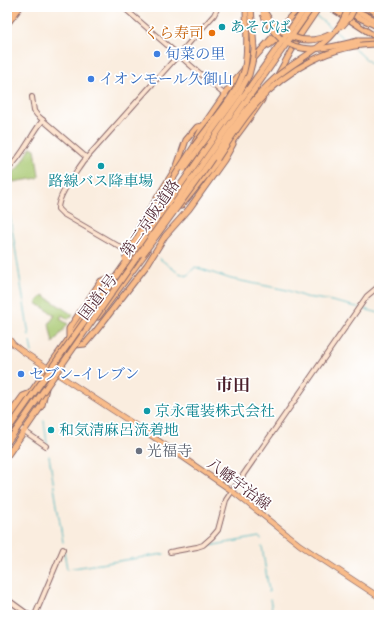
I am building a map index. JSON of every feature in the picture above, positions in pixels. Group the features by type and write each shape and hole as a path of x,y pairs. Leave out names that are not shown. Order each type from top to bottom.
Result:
{"highway":[{"path":"7,18 15,7"},
{"path":"7,24 20,7"},
{"path":"105,292 154,210 196,144 239,83 244,71 246,55 246,7"},
{"path":"154,210 246,82 251,69 253,56 251,7"},
{"path":"262,7 272,22 285,34 295,38 311,40 329,35 339,29 350,17 355,7"},
{"path":"262,7 266,22 274,32 284,41 296,47 318,49 358,41 379,40"},
{"name":"国道1号","path":"8,421 32,390 130,252 169,190 203,126 224,94 298,7"},
{"path":"256,56 289,30 309,7"},
{"name":"第二京阪道路","path":"7,431 309,7"},
{"name":"第二京阪道路","path":"7,443 309,7"},
{"name":"国道1号","path":"7,443 76,345 173,215 209,173 242,130 274,82 300,36 319,7"},
{"path":"330,7 379,40"},
{"path":"337,7 379,27"},
{"path":"175,212 252,102 283,71 332,36 342,22 348,7 379,22"},
{"path":"365,8 379,14"},
{"path":"87,329 255,105 281,81 309,62 328,53 357,46 379,44"},
{"path":"138,239 139,226 177,166 186,140 197,127 203,126"},
{"path":"76,345 85,344 88,342 147,265 165,236 189,209 224,160 242,130"},
{"path":"7,456 42,406 46,388"}],"main road":[{"name":"八幡宇治線","path":"7,336 15,346 232,491 300,545 379,597"}],"street":[{"path":"123,7 251,117"},
{"path":"141,259 63,214 58,209 58,205 73,176 86,158 214,15 218,7"},
{"path":"32,97 34,111 86,158"},
{"path":"7,170 19,158 33,133 43,120"},
{"path":"170,552 197,548 203,545 218,530 226,500 367,296 379,286"},
{"path":"8,421 46,446"},
{"path":"35,615 63,549"},
{"path":"7,599 29,615"}],"green space":[{"path":"31,147 35,149 39,176 38,178 13,182 12,176 14,172 22,163"},
{"path":"43,295 73,315 68,319 62,315 60,319 68,324 53,343 49,324 55,315 36,303"}],"waterway":[{"path":"316,16 334,30"},
{"path":"336,32 346,41"},
{"path":"354,48 379,71"},
{"path":"7,197 29,335"},
{"path":"159,258 177,272 187,276 195,267 231,279 287,290 305,297 327,300 357,307"},
{"path":"360,308 379,313"},
{"path":"30,342 32,352"},
{"path":"44,421 47,443"},
{"path":"49,456 63,542"},
{"path":"209,546 259,537 261,539"},
{"path":"262,546 269,592"},
{"path":"64,551 67,569 164,554"},
{"path":"270,599 273,615"}],"place":[{"name":"あそびば","path":"222,27"},
{"name":"くら寿司","path":"212,33"},
{"name":"旬菜の里","path":"157,54"},
{"name":"イオンモール久御山","path":"91,79"},
{"name":"路線バス降車場","path":"101,166"},
{"name":"セブン-イレブン","path":"21,374"},
{"name":"京永電装株式会社","path":"147,411"},
{"name":"和気清麻呂流着地","path":"51,430"},
{"name":"光福寺","path":"139,451"}],"district":[{"name":"市田","path":"233,385"}]}
